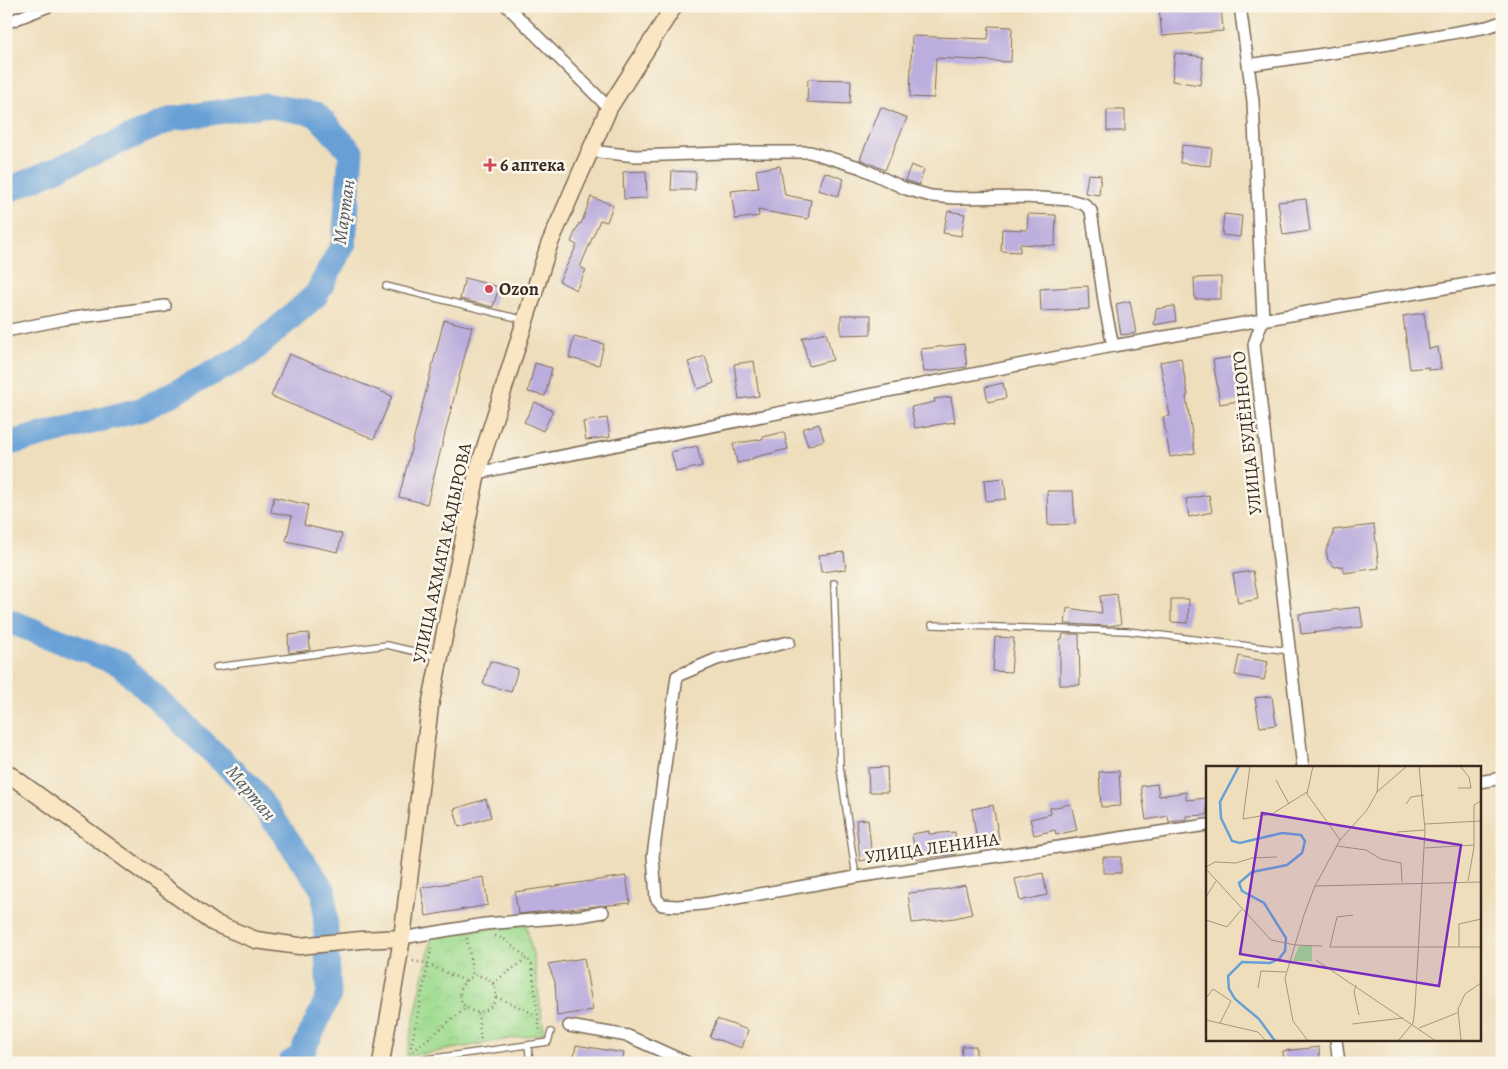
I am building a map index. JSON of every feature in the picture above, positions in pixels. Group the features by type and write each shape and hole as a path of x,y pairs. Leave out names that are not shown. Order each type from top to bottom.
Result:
{"main road":[{"name":"УЛИЦА АХМАТА КАДЫРОВА","path":"381,1063 402,938 430,706 477,473 549,245 609,108 674,6"},
{"path":"6,772 214,923 256,940 299,946 402,938"}],"street":[{"path":"6,23 48,6"},
{"path":"507,6 609,108"},
{"name":"УЛИЦА БУДЁННОГО","path":"1240,6 1253,101 1263,319 1254,344 1303,766"},
{"path":"1248,65 1486,28 1502,22"},
{"path":"590,152 636,156 810,152 859,167 906,189 931,196 955,198 1026,197 1070,200 1084,204 1092,211 1105,307 1113,346"},
{"path":"477,473 1113,346 1502,278"},
{"path":"6,331 65,319 165,306"},
{"name":"УЛИЦА ЛЕНИНА","path":"789,642 716,659 677,676 653,856 656,898 662,905 703,904 856,877 1206,825"},
{"path":"1480,782 1502,778"},
{"path":"402,938 485,924 581,916 603,912"},
{"path":"569,1026 628,1036 688,1063"},
{"path":"1336,1042 1339,1063"}],"lane":[{"path":"386,286 525,321"},
{"path":"834,583 840,767 856,877"},
{"path":"932,625 1128,630 1290,652"},
{"path":"216,667 387,645 440,657"},
{"path":"399,1063 548,1042 551,1032"},
{"path":"528,1045 530,1063"}],"path":[{"path":"492,934 504,939 527,958 532,965 540,1038"},
{"path":"459,937 467,936 473,976"},
{"path":"409,1054 426,964 434,939"},
{"path":"493,983 527,958"},
{"path":"426,964 465,981"},
{"path":"473,976 481,976 493,983 497,993 491,1008 478,1013 468,1010 462,1004 461,988 465,981 473,976"},
{"path":"496,997 537,1015"},
{"path":"409,1054 466,1008"},
{"path":"478,1013 481,1046"},
{"path":"409,1054 418,1053"}],"green space":[{"path":"526,924 534,959 544,1033 406,1057 432,936"}],"building":[{"path":"1221,6 1223,31 1162,36 1159,8"},
{"path":"989,26 1012,27 1011,62 936,58 934,98 910,97 912,36 988,39"},
{"path":"1175,53 1203,57 1200,85 1172,81"},
{"path":"808,79 851,80 850,104 807,102"},
{"path":"881,107 907,118 885,170 860,159"},
{"path":"1107,110 1125,110 1125,131 1107,131"},
{"path":"1182,145 1212,148 1210,166 1180,163"},
{"path":"911,165 924,170 919,185 905,180"},
{"path":"780,166 785,195 811,200 808,219 758,210 759,216 735,219 731,191 759,188 756,170"},
{"path":"646,171 647,198 624,199 623,172"},
{"path":"672,171 696,172 695,190 671,190"},
{"path":"825,172 844,179 838,196 818,190"},
{"path":"1088,174 1101,175 1099,195 1085,193"},
{"path":"591,197 613,205 607,222 600,220 580,267 586,270 576,290 559,281 577,245 571,242 579,223 581,224"},
{"path":"1306,199 1310,231 1283,235 1278,202"},
{"path":"948,211 965,214 961,236 943,233"},
{"path":"1028,214 1056,215 1055,246 1020,244 1020,252 1001,251 1002,229 1027,230"},
{"path":"1224,214 1242,216 1240,237 1222,235"},
{"path":"1221,277 1221,299 1195,299 1194,278"},
{"path":"465,278 499,287 493,307 460,299"},
{"path":"1088,286 1089,309 1041,311 1040,289"},
{"path":"1130,301 1136,333 1121,335 1116,304"},
{"path":"1174,306 1176,321 1154,325 1156,309"},
{"path":"1424,313 1429,349 1438,347 1441,369 1428,370 1428,367 1410,369 1403,316"},
{"path":"841,315 871,315 871,334 841,335"},
{"path":"444,320 472,327 427,504 399,497"},
{"path":"826,332 833,360 809,366 802,338"},
{"path":"574,337 604,344 599,365 569,358"},
{"path":"964,344 967,367 924,372 921,349"},
{"path":"289,354 392,396 374,439 271,396"},
{"path":"705,356 714,383 698,389 688,362"},
{"path":"1232,357 1239,401 1220,404 1213,360"},
{"path":"1181,358 1188,395 1186,396 1195,453 1170,457 1163,417 1170,416 1160,362"},
{"path":"754,361 759,396 739,399 734,364"},
{"path":"535,363 552,368 545,396 528,392"},
{"path":"1003,383 1006,398 988,402 985,387"},
{"path":"951,397 955,422 915,428 911,407 935,402 934,399"},
{"path":"535,402 553,411 543,431 524,422"},
{"path":"607,418 610,437 586,440 583,422"},
{"path":"819,424 824,440 808,446 802,429"},
{"path":"784,432 788,449 737,463 733,444 763,439 763,437"},
{"path":"697,446 702,466 676,472 671,452"},
{"path":"1004,478 1006,499 986,501 984,480"},
{"path":"1047,491 1073,491 1075,524 1048,525"},
{"path":"1209,495 1212,512 1189,517 1186,499"},
{"path":"274,497 308,505 304,525 342,534 338,552 286,541 292,516 271,512"},
{"path":"1374,525 1379,568 1344,573 1343,566 1335,567 1328,560 1326,550 1333,536 1333,530"},
{"path":"844,552 846,569 821,572 819,555"},
{"path":"1253,571 1258,599 1238,603 1233,574"},
{"path":"1117,594 1121,624 1110,626 1065,624 1067,608 1102,613 1100,596"},
{"path":"1171,599 1189,599 1188,623 1171,622"},
{"path":"1360,607 1363,627 1301,634 1299,614"},
{"path":"309,633 310,650 289,653 288,635"},
{"path":"1063,634 1079,634 1080,685 1060,685 1060,639 1062,639"},
{"path":"995,637 1014,638 1011,672 993,671"},
{"path":"1239,656 1268,662 1264,680 1235,675"},
{"path":"490,661 518,669 511,692 483,684"},
{"path":"1272,696 1276,725 1260,727 1255,698"},
{"path":"887,767 888,792 869,792 868,768"},
{"path":"1119,771 1121,806 1101,807 1099,772"},
{"path":"1157,784 1159,796 1186,792 1186,800 1206,798 1206,815 1186,816 1186,820 1169,822 1168,816 1146,820 1141,786"},
{"path":"486,799 491,817 459,827 454,809"},
{"path":"1071,804 1077,830 1056,835 1055,830 1034,835 1030,819 1051,814 1050,808"},
{"path":"993,805 1000,844 978,848 972,809"},
{"path":"868,819 872,859 860,861 856,820"},
{"path":"929,831 929,834 955,832 956,854 916,859 912,834"},
{"path":"1103,857 1121,857 1121,873 1103,873"},
{"path":"1043,873 1047,895 1020,901 1015,879"},
{"path":"626,876 630,903 518,914 515,892"},
{"path":"484,877 488,905 426,916 421,888"},
{"path":"965,885 972,914 912,923 908,893 942,890"},
{"path":"584,958 593,1010 557,1016 555,982 548,964"},
{"path":"717,1019 748,1030 742,1048 710,1037"},
{"path":"576,1045 624,1053 622,1063 573,1063"},
{"path":"962,1046 976,1046 976,1063 961,1063"},
{"path":"1319,1047 1320,1063 1284,1063 1283,1051"}],"waterway":[{"name":"Мартан","path":"6,191 172,119 265,105 316,114 351,152 344,243 316,295 249,354 143,409 6,444"},
{"name":"Мартан","path":"6,620 120,664 251,788 324,891 329,995 300,1057 290,1063"}],"place":[{"name":"6 аптека","path":"490,165"},
{"name":"Ozon","path":"489,289"}]}
